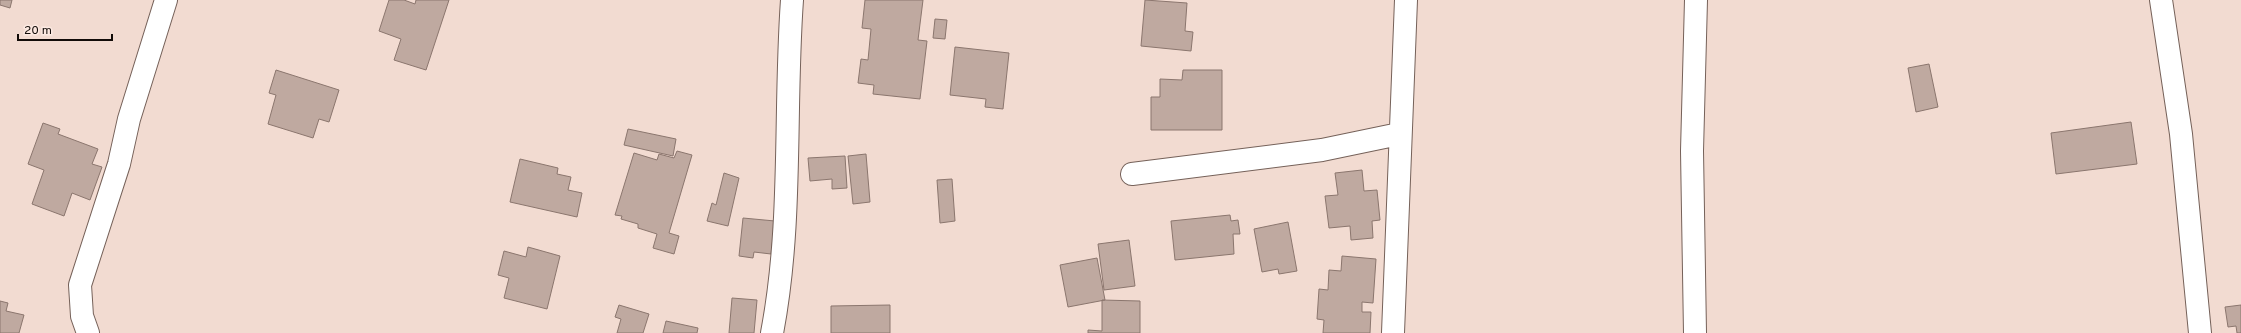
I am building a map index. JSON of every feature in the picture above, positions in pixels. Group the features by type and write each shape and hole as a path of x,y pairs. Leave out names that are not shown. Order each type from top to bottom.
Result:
{"street":[{"path":"88,333 82,316 80,285 119,164 130,119 166,0"},
{"path":"772,333 781,282 788,183 789,42 792,0"},
{"path":"1393,333 1399,134 1406,0"},
{"path":"1695,333 1692,151 1696,0"},
{"path":"2161,0 2181,134 2200,333"},
{"path":"1132,174 1322,150 1399,134"}],"building":[{"path":"0,0 12,0 10,8 0,5"},
{"path":"389,0 404,0 415,4 416,0 449,0 426,70 394,60 401,39 379,31"},
{"path":"865,0 923,0 918,40 927,41 920,99 873,94 874,85 858,83 861,59 868,60 871,29 862,28"},
{"path":"1145,0 1187,3 1185,31 1193,32 1191,51 1141,46"},
{"path":"935,19 947,20 945,39 933,38"},
{"path":"955,47 1009,53 1003,109 985,107 986,99 950,95"},
{"path":"1929,64 1938,107 1916,112 1908,68"},
{"path":"276,70 339,90 329,122 319,119 313,138 268,124 276,95 269,93"},
{"path":"1183,70 1222,70 1222,130 1151,130 1151,97 1160,97 1160,79 1182,80"},
{"path":"2131,122 2137,164 2056,174 2051,133"},
{"path":"43,123 60,129 58,134 98,149 92,164 102,167 90,200 72,193 64,216 32,204 44,170 28,164"},
{"path":"628,129 676,139 673,156 624,145"},
{"path":"677,151 692,155 669,233 679,236 674,254 653,248 657,234 638,228 638,224 621,219 622,216 615,215 634,153 657,160 659,154 674,158"},
{"path":"866,154 870,202 853,204 848,156"},
{"path":"845,156 847,188 832,189 832,179 810,181 808,158"},
{"path":"520,159 558,168 557,174 571,177 568,190 582,193 577,217 510,202"},
{"path":"1362,170 1364,191 1377,190 1380,220 1372,221 1373,238 1351,240 1350,226 1329,228 1325,196 1338,195 1335,173"},
{"path":"724,173 739,178 728,226 707,221 712,203 716,205"},
{"path":"952,179 955,221 940,223 937,180"},
{"path":"1230,215 1231,221 1238,220 1240,234 1233,234 1234,254 1175,260 1171,221"},
{"path":"743,218 775,221 771,254 754,252 753,258 739,256"},
{"path":"1288,222 1297,271 1279,274 1278,269 1262,272 1254,229"},
{"path":"1129,240 1135,286 1104,290 1098,244"},
{"path":"528,247 560,256 547,309 504,298 509,278 498,275 504,251 526,257"},
{"path":"1342,256 1376,259 1373,303 1362,302 1362,312 1371,312 1370,333 1323,333 1324,320 1317,319 1319,289 1328,290 1329,270 1341,271"},
{"path":"1097,258 1105,300 1068,307 1060,265"},
{"path":"732,298 757,300 754,333 729,333"},
{"path":"1102,300 1140,301 1140,333 1088,333 1088,330 1102,331"},
{"path":"0,301 8,303 6,311 24,315 19,333 0,333"},
{"path":"619,305 649,314 643,333 617,333 621,319 615,317"},
{"path":"890,305 890,333 831,333 831,306"},
{"path":"2241,305 2241,333 2237,333 2236,326 2228,327 2225,307"},
{"path":"666,321 698,328 697,333 663,333"}]}
